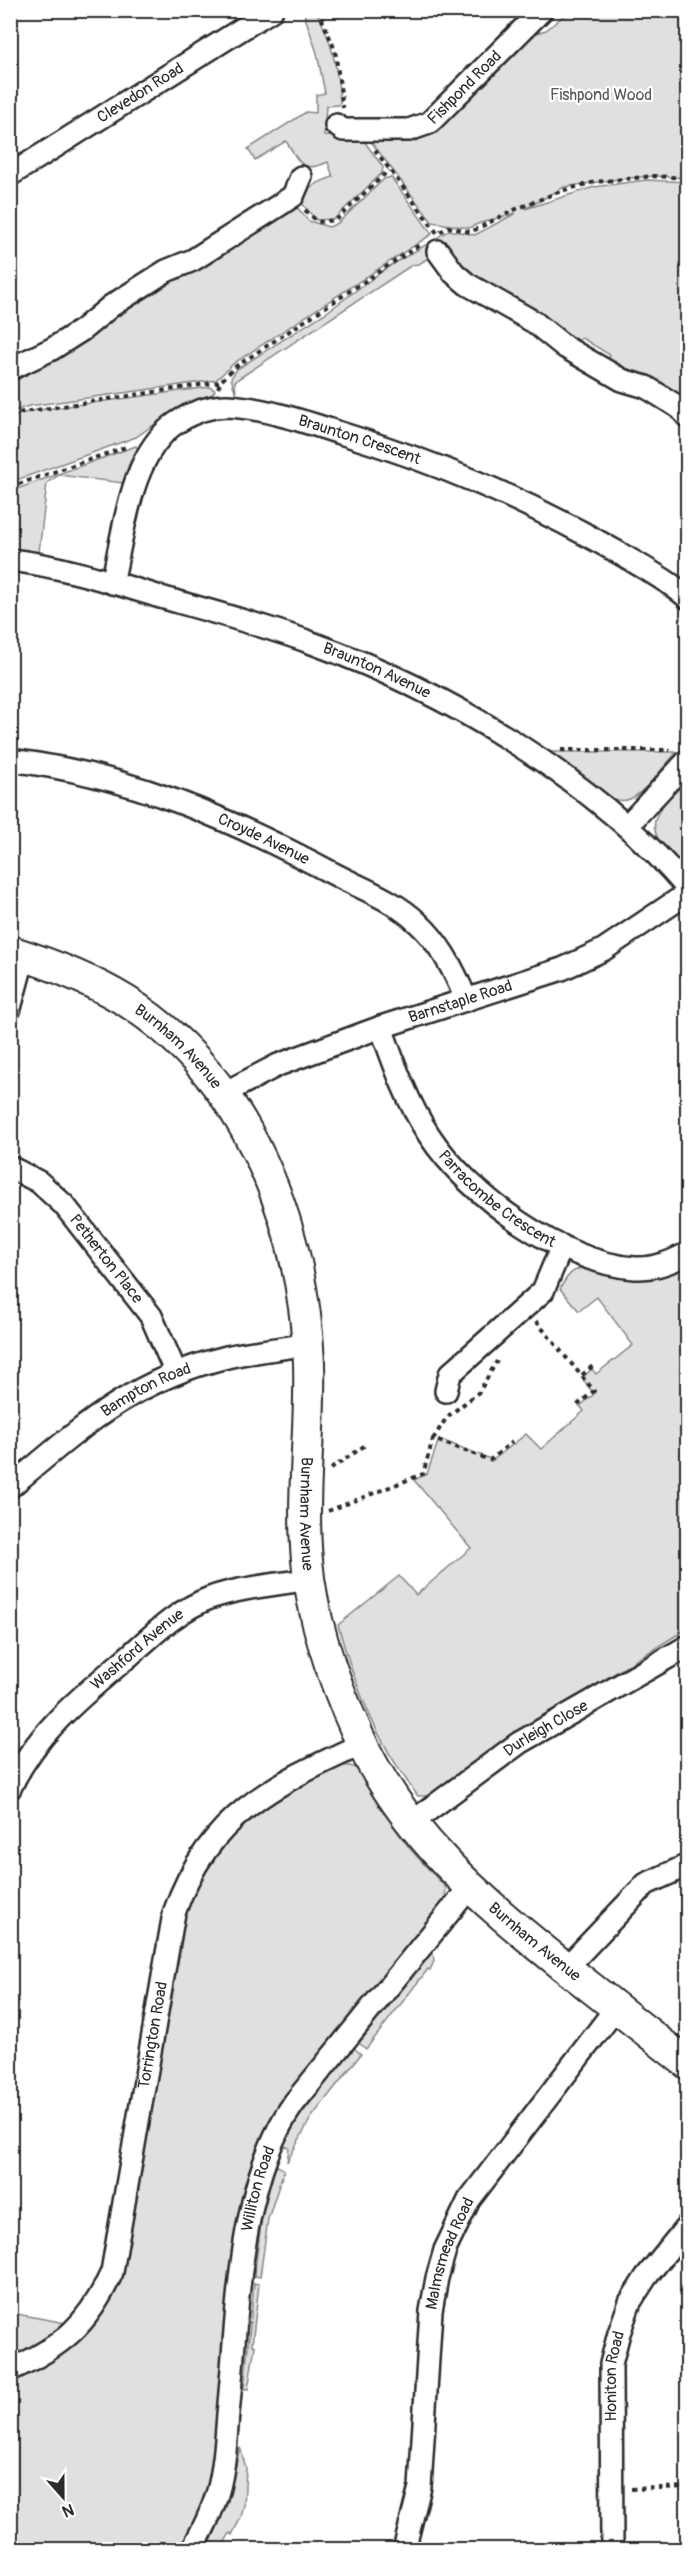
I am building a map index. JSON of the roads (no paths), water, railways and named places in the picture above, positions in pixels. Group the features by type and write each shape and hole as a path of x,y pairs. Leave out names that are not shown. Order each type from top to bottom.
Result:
{"street":[{"name":"Clevedon Road","path":"10,175 272,10"},
{"name":"Fishpond Road","path":"336,125 343,130 409,130 429,123 542,10"},
{"path":"10,369 52,349 82,330 111,306 166,271 193,260 297,187"},
{"path":"438,242 454,273 467,284 534,322 565,347 622,380 646,387 680,408 687,417"},
{"name":"Braunton Crescent","path":"112,583 134,489 142,465 159,437 192,414 226,406 307,422 420,458 508,494 589,536 668,583 687,598"},
{"name":"Braunton Avenue","path":"10,560 40,564 237,618 333,651 441,701 530,753 627,826 653,848 687,890"},
{"path":"627,826 681,755"},
{"name":"Croyde Avenue","path":"10,760 76,770 152,791 252,831 383,899 416,920 446,957 466,1000"},
{"name":"Barnstaple Road","path":"224,1093 278,1065 381,1027 543,976 581,961 621,939 687,890"},
{"path":"10,1008 17,953"},
{"name":"Burnham Avenue","path":"17,953 82,978 139,1010 172,1036 201,1064 224,1093 252,1142 276,1194 298,1273 308,1344 309,1395 305,1520 309,1579 322,1640 362,1744 411,1823 437,1855 469,1888 687,2064"},
{"name":"Parracombe Crescent","path":"381,1027 408,1099 430,1137 445,1156 493,1202 526,1226 562,1246 598,1261 637,1268 671,1262 687,1253"},
{"name":"Petherton Place","path":"10,1167 39,1182 64,1204 151,1316 176,1373"},
{"path":"446,1391 450,1374 527,1308 543,1291 562,1246"},
{"name":"Bampton Road","path":"10,1487 102,1413 147,1385 176,1373 228,1357 308,1344"},
{"name":"Washford Avenue","path":"10,1788 26,1759 44,1734 68,1708 171,1620 192,1606 217,1596 309,1579"},
{"name":"Durleigh Close","path":"411,1823 519,1743 687,1646"},
{"name":"Torrington Road","path":"10,2370 32,2360 70,2336 92,2309 112,2272 174,1912 185,1882 200,1855 228,1823 268,1791 362,1744"},
{"path":"566,1968 646,1884 687,1865"},
{"name":"Williton Road","path":"192,2550 210,2512 223,2468 244,2250 256,2186 271,2143 282,2120 294,2103 469,1888"},
{"name":"Malmsmead Road","path":"404,2550 420,2487 431,2311 436,2278 445,2250 469,2200 616,2008"},
{"name":"Honiton Road","path":"612,2550 611,2364 630,2302 646,2277 687,2225"}],"park label":[{"name":"Fishpond Wood","path":"601,95"}]}
